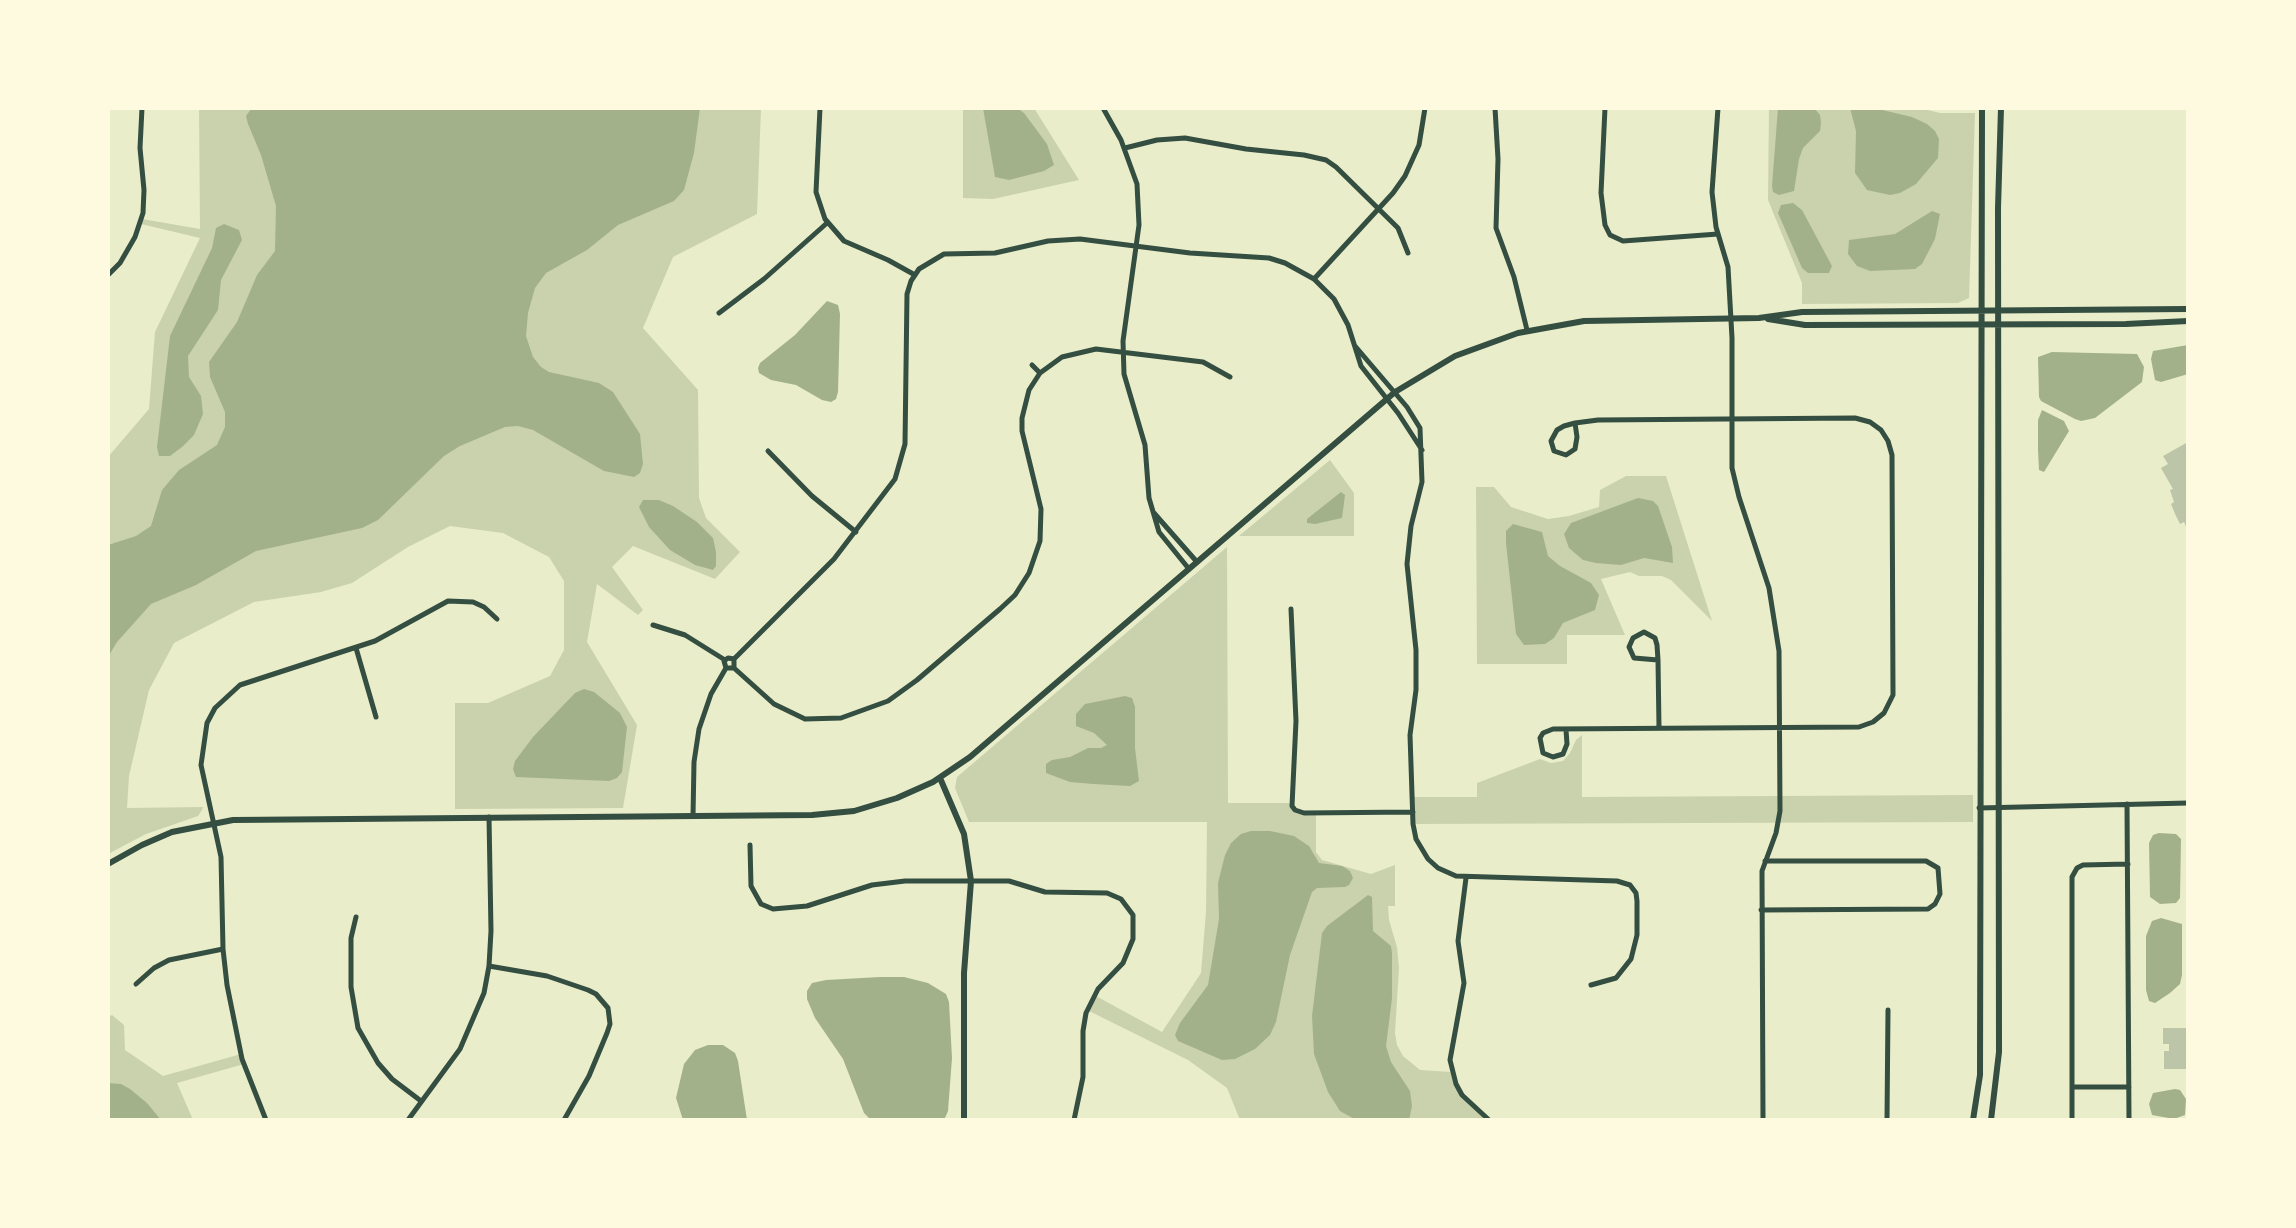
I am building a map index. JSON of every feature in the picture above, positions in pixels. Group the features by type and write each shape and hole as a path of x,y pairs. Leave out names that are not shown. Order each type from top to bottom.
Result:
{"street":[{"path":"108,275 120,263 135,237 143,213 139,139 142,108"},
{"path":"820,108 816,192 827,223 844,241 915,275"},
{"path":"1103,108 1125,148 1137,184 1139,225 1123,351 1127,389 1145,445 1149,498 1159,532 1189,569"},
{"path":"1314,279 1393,193 1412,161 1421,136 1425,108"},
{"path":"1495,108 1498,159 1496,228 1514,277 1527,330"},
{"path":"1605,108 1601,188 1605,225 1610,235 1623,241 1718,234"},
{"path":"1718,108 1712,176 1718,234 1728,267 1731,452 1735,482 1764,570 1777,627 1779,822 1762,871 1763,1120"},
{"path":"1973,1120 1980,1075 1978,808 1982,108"},
{"path":"1991,1120 1999,1052 1998,312 2001,108"},
{"path":"1125,148 1157,140 1185,138 1246,149 1315,156 1336,167 1398,228 1408,253"},
{"path":"719,313 764,279 827,223"},
{"path":"653,625 685,635 725,660 734,659 812,583 856,532 888,491 903,458 906,298 915,275 933,259 952,252 995,253 1065,239 1269,258 1296,268 1314,279 1342,311 1361,366 1422,450"},
{"path":"108,864 162,836 213,822 258,819 812,815 847,812 888,802 940,778 981,748 1395,392 1455,356 1527,330 1594,320 1759,318 1802,312 2188,309"},
{"path":"1759,318 1805,325 2188,321"},
{"path":"1355,345 1419,425 1422,482 1411,526 1407,564 1416,661 1410,735 1416,839 1421,851 1438,868 1466,878 1617,881 1630,885 1637,901 1637,935 1631,959 1616,978 1591,985"},
{"path":"726,668 734,668 774,704 795,716 828,720 855,715 888,701 904,691 1015,595 1029,573 1040,541 1041,509 1025,445 1022,418 1029,390 1040,373 1051,363 1074,352 1096,349 1203,362 1230,377"},
{"path":"1032,365 1040,373"},
{"path":"1566,730 1567,744 1563,754 1553,757 1543,753 1540,738 1543,733 1553,729 1859,727 1873,722 1889,708 1893,695 1891,448 1881,430 1862,419 1616,419 1575,423 1564,426 1552,435 1551,447 1554,451 1566,455 1575,449 1575,423"},
{"path":"768,451 812,496 856,532"},
{"path":"1153,512 1197,562"},
{"path":"266,1120 242,1059 232,1018 223,949 222,873 201,765 207,723 228,694 257,678 356,648 393,633 448,601 473,602 497,619"},
{"path":"1291,609 1296,712 1292,790 1295,810 1304,813 1413,812"},
{"path":"1658,660 1634,658 1629,647 1633,638 1644,632 1655,638 1658,660 1659,728"},
{"path":"356,648 376,717"},
{"path":"734,659 734,668"},
{"path":"693,816 694,762 699,729 711,694 726,668 725,660"},
{"path":"940,778 964,834 971,881 964,973 964,1120"},
{"path":"1978,808 2188,803"},
{"path":"2127,804 2129,1120"},
{"path":"408,1120 450,1064 468,1034 484,993 489,966 489,817"},
{"path":"750,845 751,886 761,904 773,909 807,906 887,883 1009,881 1049,892 1107,893 1119,898 1131,912 1134,935 1121,966 1098,989 1085,1016 1083,1077 1074,1120"},
{"path":"1761,910 1928,909 1940,894 1938,868 1926,861 1765,861"},
{"path":"2072,1120 2072,877 2076,869 2083,865 2128,864"},
{"path":"1466,878 1458,941 1464,983 1450,1060 1462,1095 1485,1119"},
{"path":"356,917 351,938 351,987 358,1028 378,1063 392,1079 421,1101"},
{"path":"136,984 169,960 223,949"},
{"path":"489,966 547,976 588,990 608,1008 610,1024 607,1033 589,1076 564,1120"},
{"path":"1887,1120 1888,1010"},
{"path":"2072,1087 2129,1087"}],"shaded area":[{"path":"199,108 761,108 757,214 673,257 643,328 698,390 699,498 706,518 740,552 715,579 633,546 612,567 643,610 638,615 597,584 587,642 637,725 623,808 455,809 455,703 488,703 550,676 564,650 564,581 549,557 503,533 450,526 408,547 352,583 321,592 254,602 174,643 149,690 129,776 127,808 203,807 198,816 146,834 108,854 108,457 149,409 155,332 200,238 141,224 142,219 200,229"},
{"path":"700,108 694,153 684,190 674,201 618,225 587,250 546,273 535,288 528,313 526,336 533,357 541,367 549,372 599,383 613,392 640,434 643,464 640,473 634,477 604,471 533,430 505,427 444,456 378,520 362,528 256,551 196,585 151,604 117,642 108,657 108,545 136,536 151,526 162,490 179,470 217,445 225,427 225,412 210,377 209,362 237,322 257,275 275,251 276,206 248,124 246,116 251,109"},
{"path":"963,108 1034,108 1079,180 993,199 963,198"},
{"path":"983,108 1017,108 1024,113 1047,144 1054,165 1044,171 1009,180 995,177"},
{"path":"1769,108 1920,108 1940,113 1975,113 1969,298 1958,303 1802,304 1802,283 1768,200"},
{"path":"1778,108 1815,109 1821,123 1820,131 1803,148 1794,191 1779,195 1773,192 1772,186"},
{"path":"1850,108 1874,108 1927,124 1939,139 1938,158 1916,184 1900,193 1890,195 1867,190 1855,173 1856,131"},
{"path":"1793,203 1802,210 1832,266 1829,273 1808,273 1802,268 1778,213 1781,205"},
{"path":"1932,211 1940,214 1935,239 1922,264 1915,269 1870,271 1857,266 1848,254 1849,240 1895,234"},
{"path":"224,224 239,230 242,240 221,280 218,310 188,356 189,377 201,396 203,414 194,435 182,447 170,456 159,456 157,447 170,336 212,248 216,228"},
{"path":"827,301 838,305 840,314 838,392 831,402 796,385 771,380 759,373 758,368"},
{"path":"2188,345 2188,374 2161,382 2155,380 2151,359 2153,351"},
{"path":"2052,352 2137,354 2144,367 2142,382 2095,418 2075,419 2039,397 2038,357"},
{"path":"2042,410 2064,421 2069,431 2044,472 2039,470 2038,450 2038,420"},
{"path":"1330,460 1354,493 1354,536 1239,536"},
{"path":"1626,476 1666,476 1712,621 1671,580 1630,572 1601,579 1625,635 1567,635 1567,664 1477,664 1476,487 1494,487 1511,507 1548,519 1599,507 1600,490"},
{"path":"1341,492 1345,495 1342,518 1307,523 1307,519"},
{"path":"1638,498 1653,501 1658,506 1672,547 1673,563 1644,558 1621,565 1596,563 1583,560 1569,548 1564,534 1571,523"},
{"path":"643,500 659,500 673,506 697,522 713,538 716,566 713,570 695,565 670,550 649,527 639,507"},
{"path":"1513,524 1542,532 1548,556 1591,583 1599,595 1595,610 1563,623 1554,638 1545,644 1524,645 1516,634 1506,543 1506,531"},
{"path":"1227,547 1228,803 1292,803 1295,810 1316,813 1316,852 1322,860 1371,874 1395,865 1395,906 1388,906 1399,968 1397,1045 1403,1056 1420,1070 1452,1072 1456,1084 1484,1117 1482,1120 1240,1120 1227,1088 1188,1060 1087,1010 1094,995 1162,1032 1201,973 1206,912 1207,822 969,822 955,788 957,777"},
{"path":"584,689 594,692 620,713 627,727 622,772 609,781 516,777 513,769 515,761 533,737 575,693"},
{"path":"1125,696 1132,698 1135,707 1139,781 1130,786 1093,784 1070,782 1046,773 1046,764 1052,760 1107,745 1094,733 1076,726 1076,714 1085,704"},
{"path":"1582,735 1582,797 1973,795 1973,822 1413,824 1413,797 1477,797 1477,783 1540,759 1551,763 1563,761"},
{"path":"1251,831 1294,836 1309,846 1319,863 1342,866 1350,871 1353,878 1345,887 1317,888 1312,892 1290,955 1276,1022 1270,1035 1255,1049 1235,1059 1222,1060 1178,1041 1175,1035 1180,1023 1208,985 1219,919 1218,883 1225,855 1231,843 1241,834"},
{"path":"2176,834 2181,839 2180,898 2176,903 2160,904 2150,897 2149,843 2153,835"},
{"path":"1368,895 1372,897 1373,931 1391,946 1392,998 1386,1046 1391,1062 1410,1091 1412,1106 1409,1120 1356,1120 1340,1111 1328,1092 1314,1054 1312,1016 1322,933"},
{"path":"2161,918 2182,924 2182,975 2180,984 2155,1003 2149,1001 2146,990 2146,936 2152,921"},
{"path":"904,977 928,983 946,994 952,1058 948,1111 944,1120 871,1120 864,1113 843,1059 815,1018 807,999 812,983"},
{"path":"112,1015 124,1025 125,1050 163,1076 241,1054 244,1064 177,1083 193,1120 108,1120 108,1017"},
{"path":"708,1045 723,1045 735,1053 747,1120 683,1120 676,1098 684,1064 695,1050"},
{"path":"108,1083 121,1084 130,1089 161,1120 108,1119"},
{"path":"2180,1090 2186,1099 2185,1115 2174,1119 2152,1115 2149,1104 2153,1093"}],"building":[{"path":"2188,442 2188,531 2184,522 2180,524 2176,516 2171,504 2174,502 2170,490 2173,489 2161,468 2168,464 2163,456"},
{"path":"2163,1028 2188,1028 2188,1069 2164,1069 2164,1051 2169,1051 2169,1044 2163,1044"}]}
